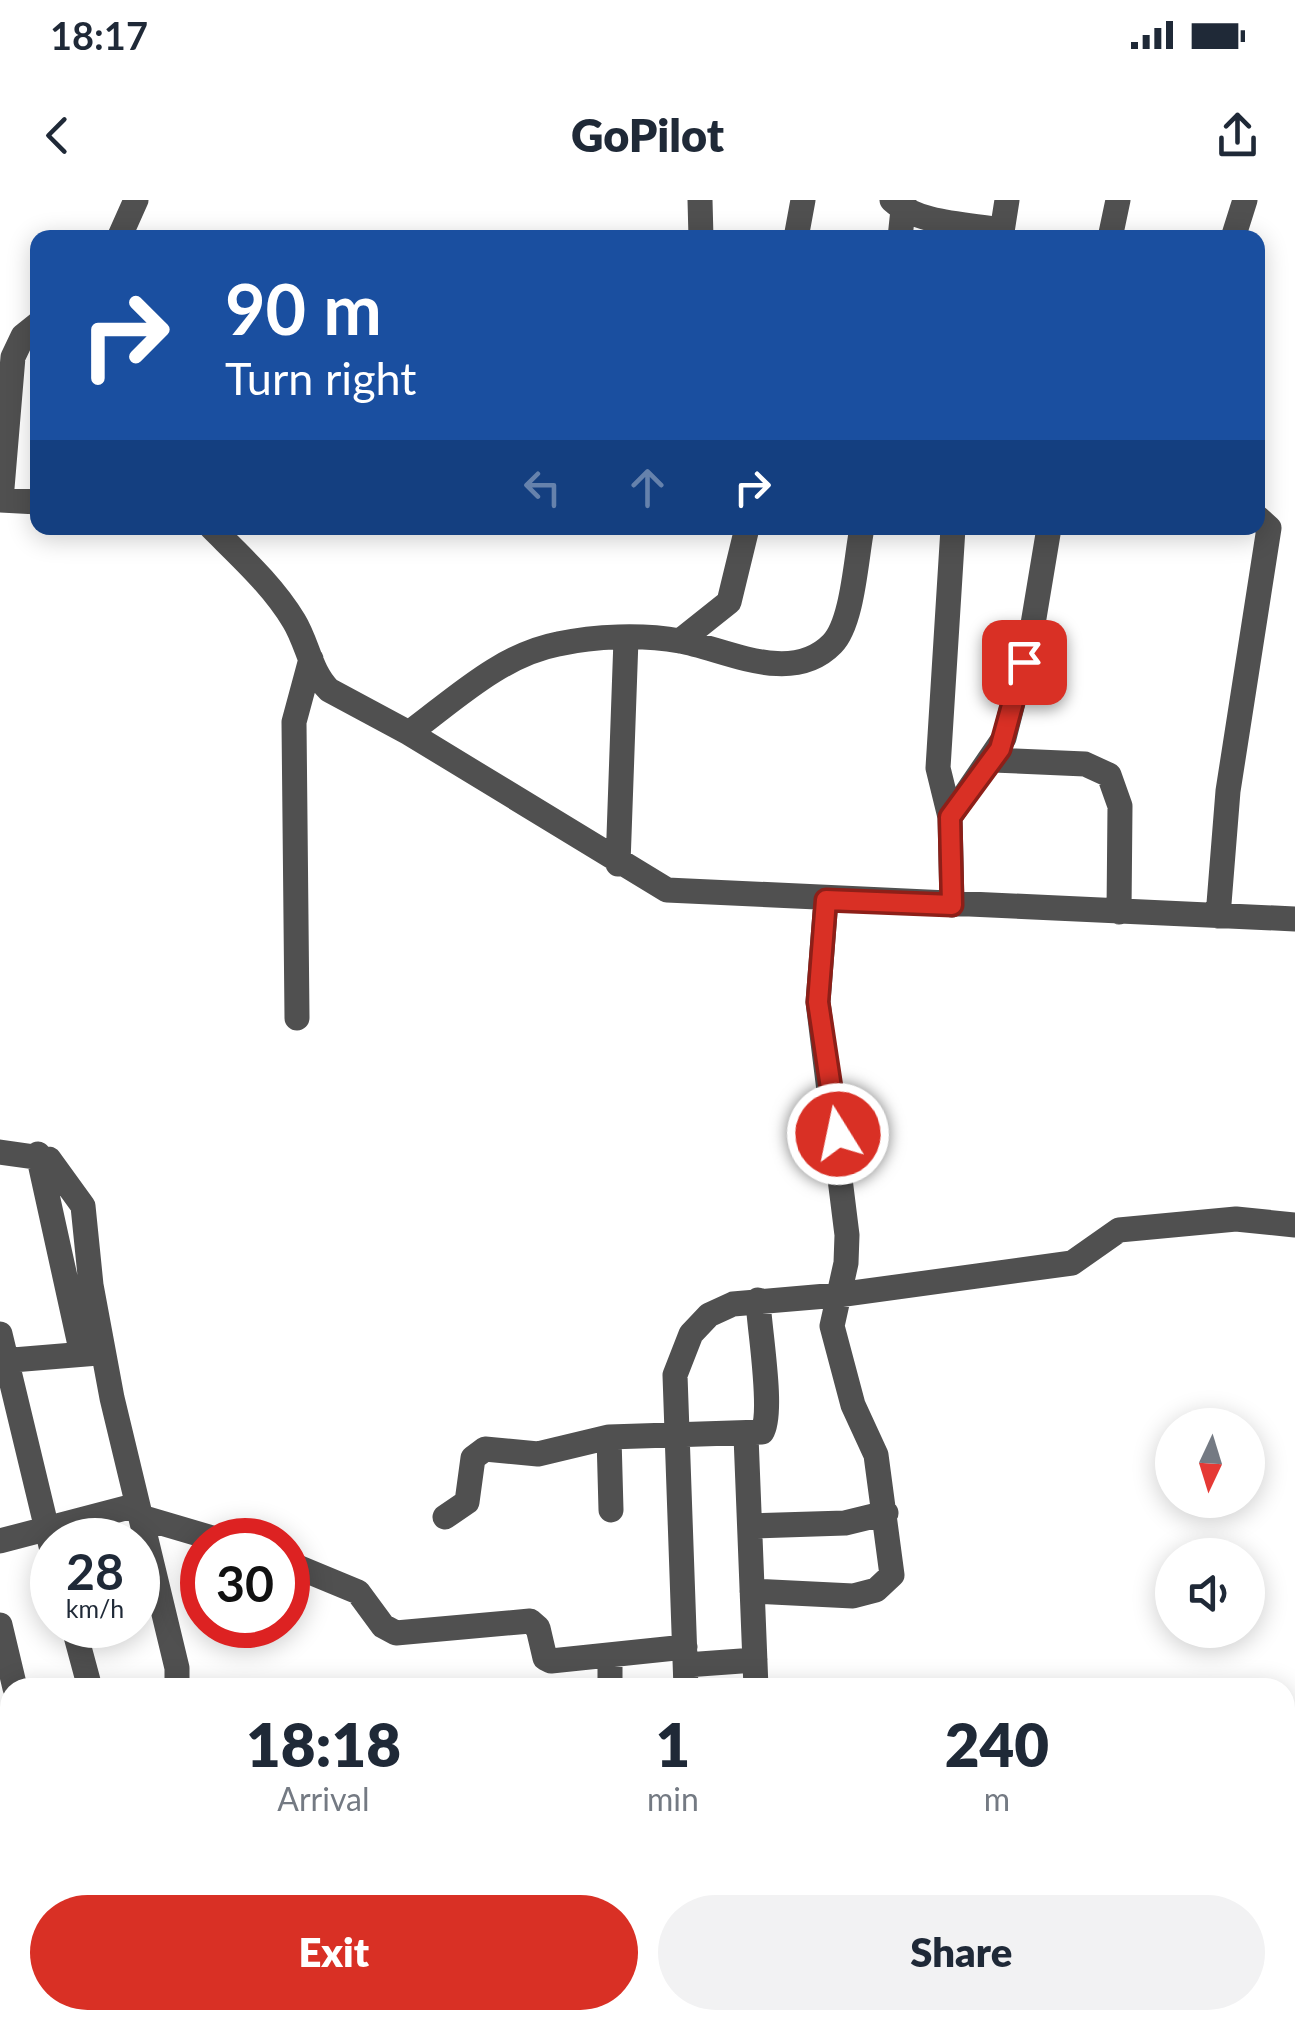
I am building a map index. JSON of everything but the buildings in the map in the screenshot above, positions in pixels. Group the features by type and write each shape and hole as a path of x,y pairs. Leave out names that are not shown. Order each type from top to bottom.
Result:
{"street":[{"path":"123,230 136,200"},
{"path":"700,200 701,230"},
{"path":"797,230 803,200"},
{"path":"1002,230 1007,200"},
{"path":"1112,230 1118,200"},
{"path":"1235,230 1245,200"},
{"path":"900,230 900,203 988,230"},
{"path":"30,330 23,336 14,357 0,500 30,502"},
{"path":"1218,916 1228,791 1268,528 1265,525"},
{"path":"219,535 279,597 304,639 318,680 329,690 409,732 646,882 686,894 1295,919"},
{"path":"680,641 730,602 738,582 746,535"},
{"path":"409,732 501,666 560,643 680,641 738,659 766,662 820,653 841,631 861,535"},
{"path":"952,535 938,768 950,817 952,905"},
{"path":"950,817 993,760 1004,738 1034,624 1048,535"},
{"path":"618,864 626,639"},
{"path":"297,1018 294,722 311,660"},
{"path":"993,760 1085,764 1109,775 1120,806 1120,912"},
{"path":"752,1592 853,1596 886,1584 894,1566 874,1449 853,1405 832,1326 847,1236 818,1002 826,900"},
{"path":"0,1152 38,1154 56,1166 81,1199 92,1353 139,1511 177,1678"},
{"path":"686,1666 681,1436 675,1376 692,1334 709,1314 758,1300 838,1296 1072,1263 1119,1230 1236,1220 1295,1225"},
{"path":"445,1517 467,1502 471,1465 479,1452 538,1454 609,1437 746,1436 762,1432 768,1421 758,1300"},
{"path":"0,1334 3,1361 44,1518"},
{"path":"3,1361 92,1353"},
{"path":"746,1436 756,1678"},
{"path":"609,1437 611,1510"},
{"path":"118,1518 139,1511 180,1526"},
{"path":"750,1526 846,1523 886,1513"},
{"path":"0,1541 30,1540"},
{"path":"310,1573 358,1592 391,1632 446,1631 523,1620 538,1628 548,1660 610,1656 686,1666 755,1660"},
{"path":"0,1625 13,1678"},
{"path":"79,1648 87,1678"},
{"path":"610,1656 610,1678"}],"route":[{"path":"838,1134 818,1002 826,900 952,905 950,817 1000,749 1024,662"}]}
